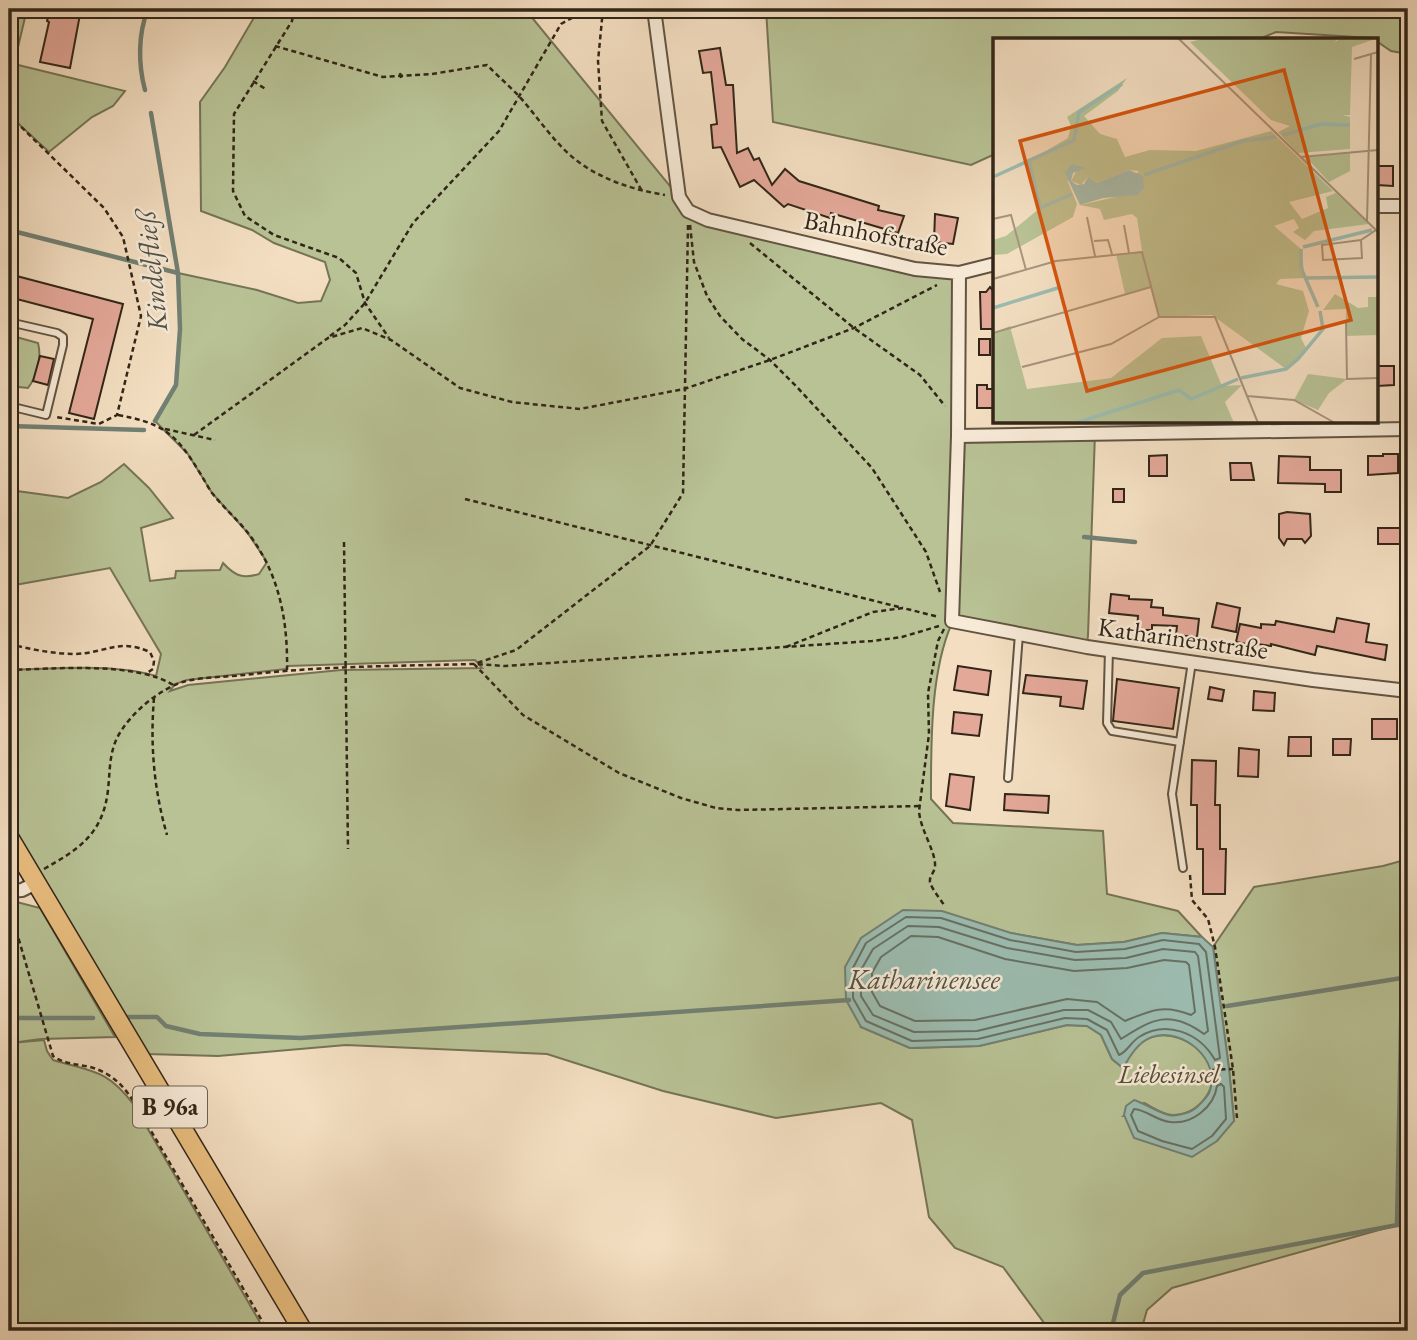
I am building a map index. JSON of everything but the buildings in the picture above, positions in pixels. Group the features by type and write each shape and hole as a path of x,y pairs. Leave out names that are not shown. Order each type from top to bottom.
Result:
{"main road":[{"name":"B 96a","path":"9,837 303,1331"}],"street":[{"path":"654,9 679,197 688,211"},
{"path":"1378,206 1408,206"},
{"name":"Bahnhofstraße","path":"688,211 708,220 915,269 959,273 958,429 952,621"},
{"path":"959,273 993,264"},
{"path":"958,429 1301,426 1408,429"},
{"name":"Katharinenstraße","path":"952,621 1109,650 1312,680 1408,691"},
{"path":"9,891 22,890 36,883"}],"lane":[{"path":"9,322 57,333 63,337 46,415 9,406"},
{"path":"1008,778 1019,634"},
{"path":"1109,650 1108,729 1180,742"},
{"path":"1184,868 1172,794 1192,662"},
{"path":"140,1117 166,1101"}],"path":[{"path":"294,9 292,21 234,114 233,191 245,216 274,235 340,258 356,273 365,303 391,340"},
{"path":"194,435 345,325 365,303 413,223 499,131 561,24 588,9"},
{"path":"603,9 598,61 602,121 642,191"},
{"path":"275,46 383,77 432,74 487,65 519,97 542,127 579,162 607,178 642,191 679,197"},
{"path":"400,74 402,81"},
{"path":"253,81 267,90"},
{"path":"9,115 104,208 122,237 132,267 141,316 117,415"},
{"path":"688,211 694,262 707,296 720,316 742,339 770,360 872,467 926,552 941,597"},
{"path":"474,664 516,650 650,546 683,492 688,211"},
{"path":"742,228 751,247 854,328 920,375 958,429"},
{"path":"328,338 362,328 391,340 460,387 512,402 580,410 684,389 770,360 854,328 959,273"},
{"path":"46,415 99,424 117,415 146,420 165,429 215,440"},
{"path":"165,429 188,454 212,493 247,532 268,562 279,591 287,670"},
{"path":"465,499 952,621"},
{"path":"344,542 348,849"},
{"path":"783,648 864,615 903,608"},
{"path":"36,883 44,869 72,854 93,832 105,803 111,754 118,735 154,698 186,681 287,670 474,664 505,666 783,648 902,637 947,623 938,641 928,693 929,734 919,819 935,866 930,879 931,885 945,907"},
{"path":"9,645 72,654 94,653 118,645 136,646 150,652 154,661 153,669 147,673"},
{"path":"474,664 523,715 619,773 681,798 716,808 738,810 921,806"},
{"path":"9,670 92,669 147,673 175,686"},
{"path":"154,698 151,727 153,761 167,835"},
{"path":"1184,868 1190,874 1192,900 1208,919 1215,947 1237,1118"},
{"path":"9,906 53,1056 108,1073 121,1084 268,1331"},
{"path":"1212,1070 1231,1069"}],"green space":[{"path":"9,9 27,9 14,64 125,91 113,106 92,117 49,152 9,115"},
{"name":"Liebesinsel","path":"259,9 525,9 688,211 959,273 959,436 1095,433 1088,635 1087,646 952,623 939,664 936,686 931,799 953,823 1103,831 1107,894 1178,911 1202,937 1162,933 1124,942 1077,945 1011,933 861,1027 910,1048 979,1046 1067,1025 1087,1026 1101,1035 1112,1059 1123,1068 1136,1047 1147,1039 1158,1036 1179,1038 1198,1049 1210,1067 1211,1084 1204,1100 1183,1114 1166,1114 1144,1103 1124,1116 1234,1121 1213,947 1254,887 1383,866 1408,859 1408,975 1402,979 1397,1225 1172,1288 1147,1310 1141,1331 1050,1331 1003,1267 955,1248 929,1217 912,1120 881,1103 776,1118 663,1091 547,1054 346,1045 218,1056 147,1054 9,831 9,670 103,668 156,676 161,654 110,568 9,586 9,490 68,498 101,482 124,464 149,488 173,518 141,528 150,581 175,578 176,571 220,570 223,563 239,575 253,575 259,574 267,562 247,532 212,493 188,454 155,421 176,384 180,329 178,273 257,290 298,303 321,301 330,280 325,262 201,211 200,102 225,67","holes":["475,660 482,668 341,670 188,685 170,691 175,684 187,680 286,669 288,666"]},
{"path":"766,9 1408,9 1408,54 1391,51 1378,42 1378,38 1276,32 1262,38 993,38 993,155 971,165 773,122"},
{"path":"9,335 38,343 38,367 28,388 9,386"},
{"path":"9,900 40,908 115,1037 41,1039 11,1043 44,1040 53,1060 107,1078 124,1093 134,1105 265,1331 9,1331"}],"water":[{"name":"Katharinensee","path":"903,910 942,911 1011,933 1077,945 1124,942 1162,933 1202,937 1213,947 1234,1121 1217,1141 1192,1157 1134,1138 1124,1115 1126,1106 1134,1100 1165,1114 1177,1115 1196,1108 1209,1093 1212,1081 1205,1058 1187,1041 1176,1037 1164,1035 1147,1039 1135,1050 1123,1068 1112,1059 1101,1035 1087,1026 1067,1025 979,1046 910,1048 861,1027 846,1000 845,967 861,938"}],"waterway":[{"name":"Kindelfließ","path":"145,90 140,49 148,9"},
{"name":"Kindelfließ","path":"151,113 178,273 180,329 176,385 155,421"},
{"path":"9,230 178,273"},
{"name":"Kindelfließ","path":"9,426 144,430"},
{"path":"1084,537 1135,542"},
{"path":"1227,1006 1402,978 1397,1225"},
{"path":"127,1017 157,1017 166,1026 200,1034 301,1038 849,1000"},
{"path":"9,1018 93,1018"},
{"path":"1111,1331 1120,1295 1143,1273 1408,1223"}]}
